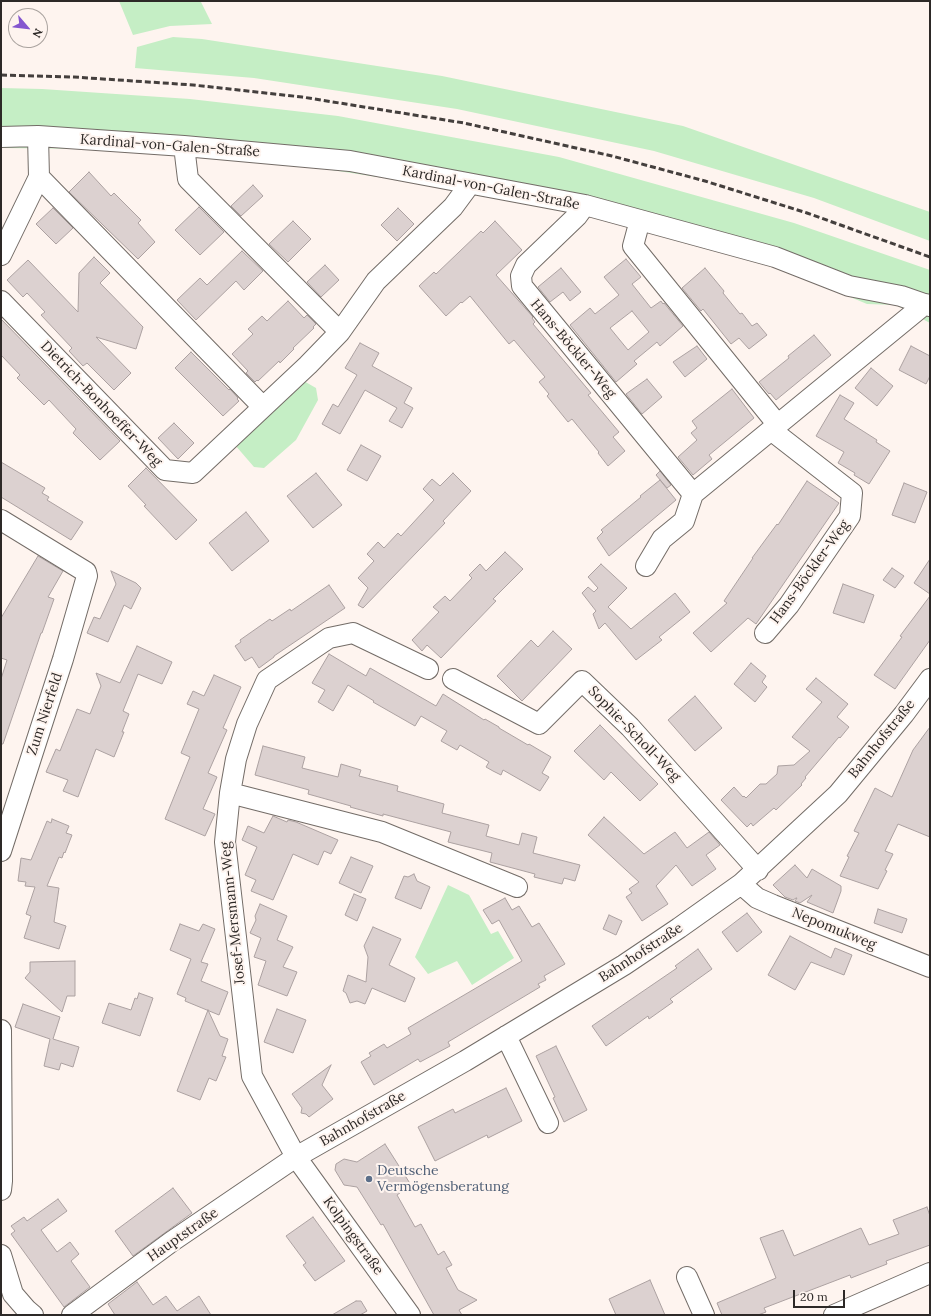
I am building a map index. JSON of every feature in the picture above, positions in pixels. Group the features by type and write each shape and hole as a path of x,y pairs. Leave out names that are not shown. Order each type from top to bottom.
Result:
{"street":[{"name":"Kardinal-von-Galen-Straße","path":"1,137 38,136 184,146 350,161 585,205 775,256 849,286 901,296 928,305"},
{"path":"1,256 39,177 38,136"},
{"path":"184,146 188,179 340,332"},
{"path":"39,177 262,407"},
{"name":"Dietrich-Bonhoeffer-Weg","path":"1,301 165,470 193,473 308,365 340,332 376,281 453,207 470,184"},
{"name":"Hans-Böckler-Weg","path":"585,205 577,216 526,265 521,276 522,286 693,494"},
{"name":"Hans-Böckler-Weg","path":"640,220 633,246 774,428 852,493 850,516 789,606 765,633"},
{"path":"646,566 662,539 684,521 693,494 928,305"},
{"name":"Zum Nierfeld","path":"1,520 86,572 87,576 63,659 1,851"},
{"name":"Josef-Mersmann-Weg","path":"296,1157 252,1076 225,842 230,793 236,758 247,724 267,680 330,638 353,634 428,669"},
{"name":"Sophie-Scholl-Weg","path":"453,679 539,724 582,681 630,727 758,870"},
{"name":"Bahnhofstraße","path":"296,1157 506,1036 624,965 742,884 838,794 904,714 930,679"},
{"path":"230,793 382,832 518,887"},
{"name":"Nepomukweg","path":"742,884 756,898 930,967"},
{"path":"1,1030 1,1190"},
{"path":"506,1036 548,1124"},
{"name":"Hauptstraße","path":"72,1315 96,1308 171,1242 296,1157"},
{"name":"Kolpingstraße","path":"296,1157 410,1315"},
{"path":"1,1255 13,1294 13,1315"},
{"path":"834,1315 930,1273"},
{"path":"687,1276 704,1315"},
{"path":"13,1294 26,1310 33,1315"}],"green space":[{"path":"119,1 202,1 201,2 212,24 170,26 133,35"},
{"path":"173,37 202,39 442,76 683,126 930,212 930,241 814,198 654,151 457,109 254,78 135,68 137,47"},
{"path":"1,88 42,89 190,99 338,116 559,157 794,223 930,270 930,323 896,305 867,304 790,272 577,212 443,187 325,169 99,149 1,148"},
{"path":"302,380 316,388 318,400 296,440 264,468 254,467 235,445"},
{"path":"448,885 469,895 491,934 498,931 514,958 472,985 457,961 428,974 415,957"}],"building":[{"path":"89,172 111,196 114,193 141,220 138,223 155,242 138,259 69,192"},
{"path":"253,185 263,196 241,216 231,206"},
{"path":"199,207 224,232 200,255 175,230"},
{"path":"53,208 73,228 56,244 36,224"},
{"path":"398,208 414,224 397,241 381,225"},
{"path":"293,221 311,239 288,262 269,244"},
{"path":"495,221 522,250 496,275 533,317 532,318 535,322 533,324 591,393 588,395 619,432 613,437 625,451 608,466 598,453 599,452 572,419 568,422 547,396 549,394 539,382 545,377 514,340 509,344 470,296 446,316 419,286 434,272 436,274 481,231 483,233"},
{"path":"242,251 263,271 244,290 236,281 196,320 177,300 200,278 207,285"},
{"path":"94,257 110,273 100,283 143,327 136,349 96,337 131,373 114,390 87,363 83,366 69,351 72,348 41,315 45,312 27,293 23,297 7,280 28,260 78,312 79,273"},
{"path":"626,259 641,277 632,284 651,308 661,301 683,326 660,346 657,342 634,361 637,364 616,382 570,325 590,308 595,314 619,295 604,277","holes":["632,311 649,332 628,350 610,328"]},
{"path":"325,265 339,280 321,297 307,282"},
{"path":"561,268 581,292 570,301 563,292 550,302 538,287"},
{"path":"705,268 740,314 742,313 752,326 757,323 767,335 749,349 739,338 731,344 703,309 701,311 682,288"},
{"path":"288,301 304,318 307,315 316,324 313,327 314,328 280,363 279,361 258,381 257,380 255,382 246,373 248,371 232,354 253,334 248,329 262,316 267,321"},
{"path":"1,319 120,441 100,460 73,433 76,429 49,400 44,405 17,378 20,375 1,355"},
{"path":"814,335 831,355 776,400 759,382 789,358 788,356"},
{"path":"360,343 379,353 372,366 412,388 404,403 413,408 402,428 389,421 397,408 365,390 340,434 322,424 333,404 338,407 357,375 345,368"},
{"path":"697,346 707,359 685,377 673,362"},
{"path":"911,346 930,356 930,376 926,384 899,370"},
{"path":"191,352 238,398 237,399 239,401 223,416 175,368"},
{"path":"871,368 893,386 877,406 855,388"},
{"path":"647,379 662,397 642,414 626,394"},
{"path":"732,389 754,418 709,455 712,459 693,475 678,457 697,440 691,433 697,428 692,421"},
{"path":"840,395 854,403 844,419 877,440 876,442 890,451 869,484 854,475 855,473 838,463 844,452 816,436"},
{"path":"174,423 194,443 178,459 158,438"},
{"path":"361,445 381,456 367,481 347,470"},
{"path":"1,462 45,488 42,493 49,497 47,500 83,522 71,540 1,497"},
{"path":"146,468 197,520 176,540 144,506 146,505 128,486"},
{"path":"660,471 671,485 667,488 656,475"},
{"path":"316,473 342,505 313,528 287,496"},
{"path":"453,473 471,491 443,521 445,523 363,608 358,605 368,588 358,578 374,561 367,554 378,542 384,548 398,533 401,536 434,500 423,489 432,479 440,486"},
{"path":"660,480 676,500 609,556 597,538 603,532 601,530"},
{"path":"807,481 839,503 756,624 748,618 711,652 693,633 727,603 724,601 752,558 777,524 778,525"},
{"path":"904,483 927,492 915,523 892,515"},
{"path":"246,512 269,541 232,571 209,543"},
{"path":"505,552 523,569 493,599 496,601 441,658 427,645 422,651 412,640 439,612 433,607 445,596 450,601 472,578 469,575 480,564 486,571"},
{"path":"38,556 63,571 48,597 54,599 3,744 1,744 1,679 7,660 1,658 1,618"},
{"path":"930,559 930,594 914,583"},
{"path":"601,564 627,588 608,607 631,629 675,593 690,612 659,637 662,640 636,660 605,623 599,629 593,614 596,611 582,593 588,587 594,592 598,588 588,577"},
{"path":"892,568 904,576 895,588 883,580"},
{"path":"111,571 136,583 141,588 131,609 124,605 108,642 87,633 94,617 100,619 116,584"},
{"path":"843,584 874,595 864,623 833,613"},
{"path":"329,585 345,608 274,656 259,668 252,657 245,661 235,646 241,642 240,640 270,619 272,621 290,609 291,611"},
{"path":"930,596 930,640 895,689 874,675 902,637 900,636"},
{"path":"553,631 572,649 522,701 497,676 531,640 538,647"},
{"path":"137,646 172,662 162,684 138,674 123,711 129,714 122,732 124,732 114,757 96,749 78,797 63,791 68,780 46,772 56,749 60,751 77,709 90,714 101,686 96,673 120,683"},
{"path":"329,654 366,676 370,668 436,706 443,694 484,720 485,719 551,757 542,773 549,777 540,791 503,770 501,775 486,767 489,762 460,745 457,750 441,741 447,731 421,716 415,726 373,702 374,701 348,685 333,711 318,702 325,690 312,683"},
{"path":"751,663 766,676 762,682 767,687 755,702 734,684"},
{"path":"214,675 241,687 223,728 227,730 208,773 217,777 203,809 215,814 205,836 165,819 190,757 181,753 199,709 187,704 193,691 204,696"},
{"path":"816,678 848,704 837,717 849,727 805,777 806,778 801,784 802,785 776,810 774,808 753,826 751,823 747,827 721,800 734,787 743,797 744,796 746,798 760,784 766,784 777,774 778,766 794,765 810,751 792,737 822,702 806,689"},
{"path":"695,696 722,728 695,751 668,720"},
{"path":"600,725 658,784 640,801 611,772 604,780 574,751"},
{"path":"930,727 930,837 898,824 885,851 893,854 878,889 840,876 849,857 847,856 859,833 854,831 875,788 892,797 913,750"},
{"path":"263,746 305,757 302,768 338,777 341,764 361,770 359,776 398,786 397,791 444,804 442,813 489,825 486,836 519,845 522,833 537,837 533,853 580,865 575,881 564,878 562,884 534,877 535,874 490,862 492,853 448,842 451,832 350,807 351,806 308,794 309,790 255,775"},
{"path":"273,816 287,822 288,820 296,822 338,840 331,854 324,851 318,865 293,854 273,900 251,891 256,880 245,875 257,847 242,840 248,826 264,833"},
{"path":"604,817 644,854 675,832 687,848 709,832 720,845 706,855 716,869 692,886 676,865 656,886 668,904 642,921 626,897 632,893 629,889 639,882 588,835"},
{"path":"52,819 69,826 66,833 72,835 65,853 64,852 62,858 59,857 47,886 59,888 54,922 66,926 59,949 24,938 31,916 26,914 35,887 25,886 26,882 18,881 21,858 31,860 47,821 51,823"},
{"path":"351,857 373,866 361,893 339,883"},
{"path":"795,865 807,878 812,869 841,886 841,891 833,913 807,902 812,895 800,903 795,901 797,898 793,900 785,897 773,885"},
{"path":"414,874 417,881 430,887 421,909 395,898 404,876 408,877"},
{"path":"354,894 366,899 357,921 345,915"},
{"path":"505,898 512,910 519,906 532,927 539,923 565,964 544,976 546,980 538,984 540,987 448,1042 450,1046 420,1062 418,1059 374,1085 361,1062 371,1056 369,1053 384,1044 387,1048 411,1034 408,1028 522,961 499,920 492,924 483,910"},
{"path":"260,904 287,916 277,940 293,947 283,967 297,972 287,996 258,985 266,961 254,957 261,938 250,933 256,920 255,916"},
{"path":"878,909 907,919 902,933 874,923"},
{"path":"747,913 762,932 737,952 722,932"},
{"path":"609,915 622,921 616,935 603,929"},
{"path":"180,924 199,931 203,924 215,929 201,962 208,964 201,981 228,992 219,1015 185,1001 186,998 177,994 191,959 170,950"},
{"path":"373,927 401,939 389,965 415,978 405,1002 372,988 365,1004 357,1001 350,1003 346,993 343,991 348,975 366,982 368,957 364,946"},
{"path":"790,936 831,958 835,948 852,955 844,975 811,962 795,990 768,975"},
{"path":"698,949 712,969 670,999 673,1002 649,1019 648,1016 606,1046 592,1026 677,968 675,966"},
{"path":"75,961 75,996 67,996 62,1012 25,978 30,972 30,962"},
{"path":"139,993 153,998 140,1036 102,1023 109,1003 131,1010 135,998 137,999"},
{"path":"23,1004 60,1017 53,1039 79,1047 73,1067 61,1063 59,1070 44,1066 50,1039 15,1027"},
{"path":"277,1009 306,1020 293,1053 264,1042"},
{"path":"208,1010 220,1036 228,1039 222,1056 226,1057 216,1081 209,1078 200,1100 177,1091"},
{"path":"556,1046 587,1110 564,1122 553,1098 555,1097 536,1056"},
{"path":"331,1065 322,1085 333,1099 309,1117 306,1114 301,1113 302,1108 292,1094"},
{"path":"506,1088 522,1121 488,1138 487,1135 435,1161 418,1127 453,1109 455,1113"},
{"path":"385,1144 411,1185 397,1195 415,1227 421,1224 438,1255 444,1251 452,1265 446,1268 458,1290 477,1300 459,1310 462,1315 434,1315 383,1224 381,1225 357,1187 344,1185 335,1170 336,1164 344,1159 357,1162"},
{"path":"173,1188 192,1213 133,1256 115,1231"},
{"path":"58,1199 67,1211 41,1230 57,1252 70,1242 79,1254 71,1261 90,1287 64,1307 11,1234 15,1231 11,1226 24,1217 27,1221"},
{"path":"927,1207 930,1216 930,1245 886,1261 887,1264 851,1278 850,1275 764,1308 766,1312 758,1315 722,1315 717,1303 776,1278 760,1238 783,1230 794,1256 861,1228 869,1245 899,1234 893,1220"},
{"path":"313,1217 345,1261 315,1281 303,1265 306,1263 286,1236"},
{"path":"650,1280 665,1315 616,1315 609,1299"},
{"path":"137,1282 153,1305 166,1296 177,1311 199,1296 211,1315 115,1315 108,1304"},
{"path":"356,1301 361,1301 367,1311 360,1315 332,1315"}],"railway":[{"path":"1,75 74,77 193,85 302,97 464,123 612,156 705,181 807,213 930,257"}],"place":[{"name":"Deutsche Vermögensberatung","path":"369,1179"}]}
